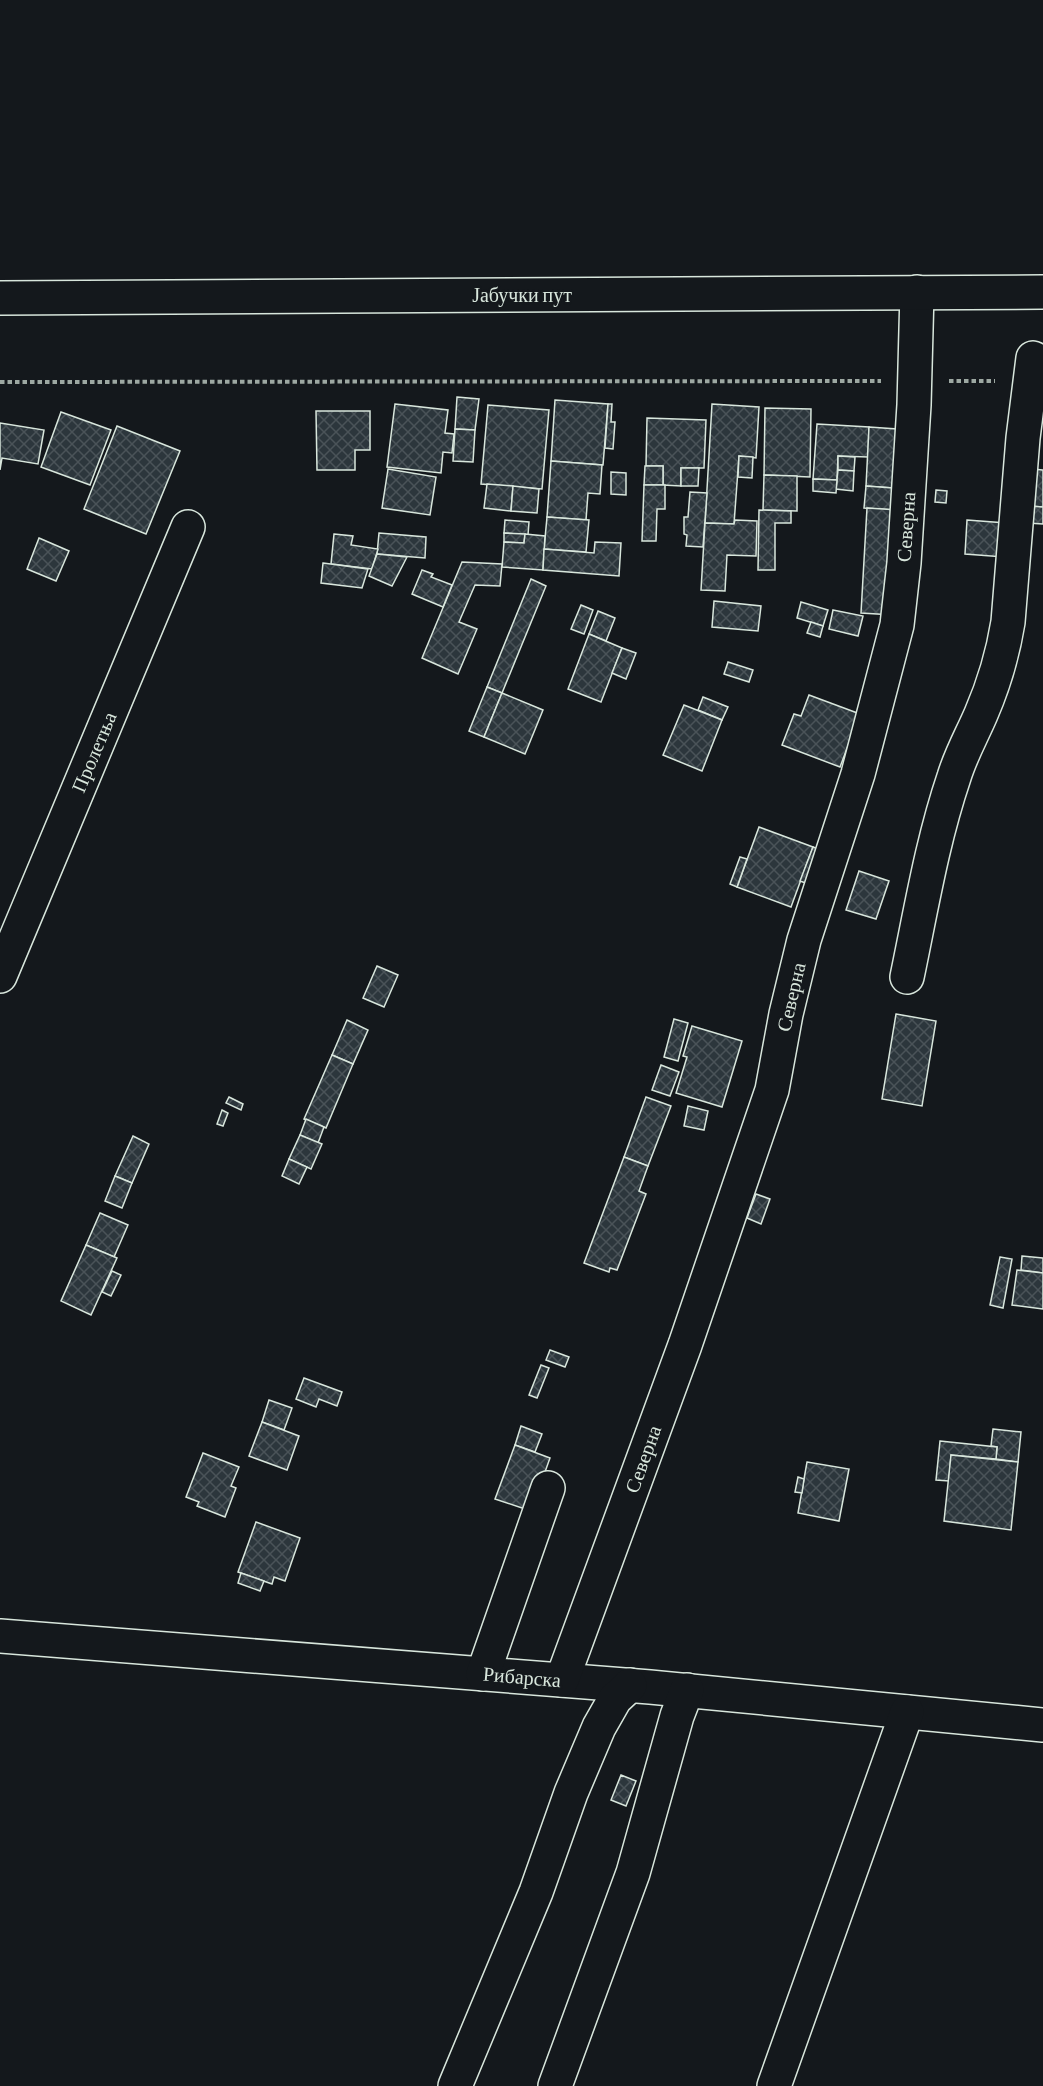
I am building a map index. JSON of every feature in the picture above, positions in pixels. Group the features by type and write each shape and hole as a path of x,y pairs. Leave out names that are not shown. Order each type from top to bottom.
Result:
{"main road":[{"name":"Северна","path":"562,1680 685,1345 771,1090 804,940 858,774 901,605 917,292"},
{"name":"Јабучки пут","path":"0,298 1043,292"},
{"path":"907,977 931,860 953,779 965,745 981,713 1003,651 1008,622 1031,369"},
{"name":"Пролетња","path":"0,976 188,527"},
{"path":"483,1674 548,1488"},
{"name":"Рибарска","path":"0,1636 630,1685 1043,1725"},
{"path":"455,2086 536,1892 599,1727 615,1699 630,1685"},
{"path":"555,2086 633,1873 677,1716 687,1690"},
{"path":"774,2086 907,1712"}],"path":[{"path":"0,382 914,381 1031,369"}],"building":[{"path":"457,397 479,399 475,430 455,429"},
{"path":"555,400 608,404 603,465 551,461"},
{"path":"395,404 448,410 445,433 454,434 452,453 443,452 441,473 387,467"},
{"path":"608,404 612,404 611,422 615,422 613,449 605,448"},
{"path":"712,404 759,407 756,458 739,456 734,524 705,523"},
{"path":"488,405 549,410 542,489 481,484"},
{"path":"765,408 811,409 810,477 764,475"},
{"path":"316,411 370,411 370,450 355,450 355,470 317,470"},
{"path":"61,412 111,430 90,485 41,467"},
{"path":"647,418 706,420 704,468 681,468 681,486 663,485 663,466 646,466"},
{"path":"0,423 44,430 38,464 2,458 0,470"},
{"path":"817,424 869,427 868,457 838,456 837,480 813,479"},
{"path":"117,426 180,451 146,534 84,509"},
{"path":"869,427 897,429 893,488 866,486"},
{"path":"455,429 475,430 473,462 453,461"},
{"path":"739,456 753,457 752,478 738,477"},
{"path":"838,456 855,457 854,471 838,470"},
{"path":"551,461 602,465 600,494 588,493 586,520 547,517"},
{"path":"645,466 663,466 663,485 644,485"},
{"path":"681,468 699,468 698,486 681,486"},
{"path":"388,469 436,477 430,515 382,508"},
{"path":"1032,469 1043,470 1043,507 1029,506"},
{"path":"838,470 854,471 853,491 836,489"},
{"path":"611,472 626,473 626,495 611,494"},
{"path":"764,475 797,476 797,511 763,510"},
{"path":"813,479 837,480 836,493 813,491"},
{"path":"487,484 513,486 511,511 484,508"},
{"path":"644,485 665,485 665,509 657,509 656,541 642,541"},
{"path":"513,486 539,489 537,513 511,511"},
{"path":"866,486 893,488 892,510 864,508"},
{"path":"936,490 947,491 946,503 935,502"},
{"path":"690,492 707,493 703,547 686,546 684,517 688,517"},
{"path":"1029,506 1043,507 1043,524 1028,523"},
{"path":"867,508 899,510 893,615 861,613"},
{"path":"759,510 791,511 791,523 775,523 775,570 758,570"},
{"path":"547,517 589,520 586,552 544,549"},
{"path":"505,520 529,522 528,535 504,533"},
{"path":"735,520 757,521 756,556 727,555 725,591 701,590 705,523 734,524"},
{"path":"967,520 1006,523 1004,557 965,554"},
{"path":"379,533 426,537 425,558 377,554"},
{"path":"504,533 525,534 524,543 504,542"},
{"path":"334,534 353,536 351,545 378,549 372,569 331,564"},
{"path":"525,534 545,536 543,570 502,567 504,542 524,543"},
{"path":"39,538 69,551 56,581 27,569"},
{"path":"595,542 621,543 619,576 543,570 544,549 594,553"},
{"path":"377,554 407,557 392,586 369,576"},
{"path":"462,562 502,564 500,586 475,585 459,622 477,629 458,674 422,658"},
{"path":"323,563 368,569 362,588 321,583"},
{"path":"422,570 433,574 431,577 452,585 443,607 412,594"},
{"path":"531,579 546,586 502,693 487,687"},
{"path":"714,601 761,606 758,631 712,627"},
{"path":"801,602 828,610 823,626 797,618"},
{"path":"581,605 593,610 584,634 571,629"},
{"path":"833,610 863,616 858,636 829,629"},
{"path":"598,611 615,618 606,641 589,634"},
{"path":"811,622 823,626 820,637 807,633"},
{"path":"589,634 622,648 601,702 568,689"},
{"path":"622,648 636,653 626,679 612,673"},
{"path":"728,662 753,670 749,682 724,674"},
{"path":"487,687 502,693 484,737 469,731"},
{"path":"502,693 543,710 525,754 484,737"},
{"path":"809,695 860,714 840,767 782,745 794,714 801,716"},
{"path":"703,697 728,707 722,720 698,710"},
{"path":"684,705 722,720 702,771 663,755"},
{"path":"759,827 813,847 791,907 737,887"},
{"path":"813,847 823,851 811,885 800,881"},
{"path":"740,857 747,859 737,887 730,884"},
{"path":"859,871 889,881 876,919 846,910"},
{"path":"377,966 398,975 384,1007 363,998"},
{"path":"896,1014 936,1021 922,1106 882,1099"},
{"path":"674,1019 688,1023 678,1061 664,1057"},
{"path":"347,1020 368,1030 353,1064 332,1055"},
{"path":"692,1026 742,1041 722,1107 676,1093 687,1057 683,1056"},
{"path":"332,1055 353,1064 326,1128 304,1119"},
{"path":"661,1065 679,1072 670,1096 652,1090"},
{"path":"229,1097 243,1104 241,1110 226,1103"},
{"path":"646,1097 671,1106 648,1166 624,1157"},
{"path":"688,1106 708,1111 704,1130 684,1126"},
{"path":"222,1110 228,1113 223,1126 217,1124"},
{"path":"306,1119 324,1127 318,1143 300,1135"},
{"path":"300,1135 322,1144 311,1169 289,1159"},
{"path":"133,1136 149,1144 132,1183 115,1176"},
{"path":"624,1157 648,1166 639,1191 646,1194 617,1270 610,1268 609,1272 584,1263"},
{"path":"289,1159 307,1167 299,1184 282,1176"},
{"path":"115,1176 132,1183 122,1208 105,1201"},
{"path":"756,1194 770,1199 761,1224 747,1218"},
{"path":"100,1213 128,1225 114,1257 86,1245"},
{"path":"86,1245 117,1258 91,1315 61,1301"},
{"path":"1022,1256 1043,1258 1043,1273 1021,1270"},
{"path":"1000,1257 1012,1259 1003,1308 990,1305"},
{"path":"1017,1270 1043,1273 1043,1309 1012,1305"},
{"path":"112,1271 121,1275 111,1296 102,1292"},
{"path":"550,1350 569,1357 565,1367 546,1360"},
{"path":"541,1365 549,1368 537,1398 529,1395"},
{"path":"304,1378 342,1392 337,1406 319,1399 316,1407 296,1399"},
{"path":"269,1400 292,1408 284,1430 262,1422"},
{"path":"262,1422 299,1436 287,1470 249,1456"},
{"path":"521,1426 542,1434 535,1452 515,1445"},
{"path":"993,1429 1021,1432 1018,1462 996,1459 997,1447 991,1446"},
{"path":"940,1441 997,1447 996,1459 951,1455 949,1481 936,1480"},
{"path":"515,1445 550,1458 531,1511 495,1499"},
{"path":"203,1453 239,1467 231,1486 236,1488 225,1517 197,1506 199,1502 186,1497"},
{"path":"951,1455 1018,1462 1011,1530 944,1521"},
{"path":"807,1462 849,1469 839,1521 798,1513"},
{"path":"798,1477 804,1479 802,1493 795,1492"},
{"path":"256,1522 300,1538 285,1581 274,1577 272,1584 238,1572"},
{"path":"241,1573 264,1581 260,1591 238,1583"},
{"path":"621,1775 636,1781 626,1806 611,1800"}]}
